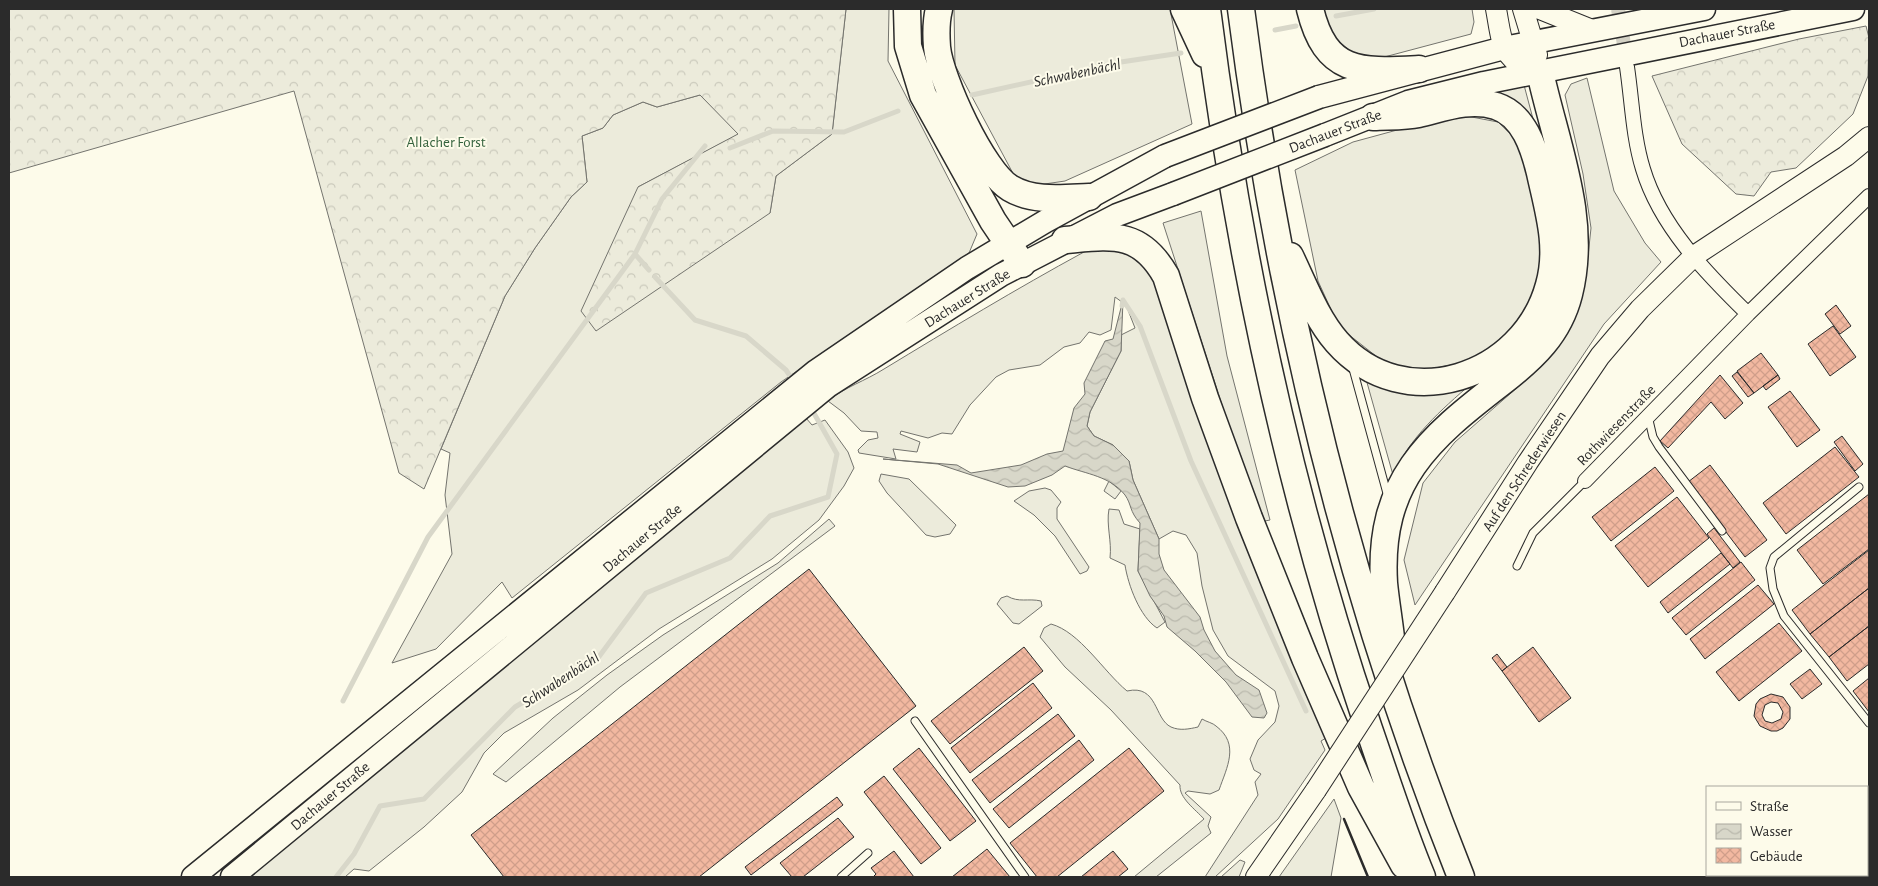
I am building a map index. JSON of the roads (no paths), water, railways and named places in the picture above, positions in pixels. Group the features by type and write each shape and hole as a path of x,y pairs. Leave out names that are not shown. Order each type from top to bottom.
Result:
{"highway":[{"path":"907,9 908,46 923,95 993,221 1015,253"},
{"path":"940,9 936,22 937,48 944,76 971,136 997,176 1008,187 1023,194 1040,198 1089,197"},
{"path":"1184,9 1216,80"},
{"path":"1208,9 1216,80 1240,233 1280,420 1344,657 1422,877"},
{"path":"1242,9 1253,96 1275,225 1288,295 1316,419 1343,522 1401,714 1461,877"},
{"path":"1310,9 1316,33 1329,51 1347,64 1378,71 1419,69"},
{"path":"1401,714 1384,584 1386,538 1399,489 1422,451 1458,416 1538,352 1549,340 1563,314 1574,266 1576,246 1571,196 1535,73"},
{"path":"1275,225 1324,324 1348,353 1364,364 1400,378 1439,380 1476,372 1503,356 1530,328 1542,306 1552,270 1553,236 1537,161 1526,131 1509,113 1498,107 1471,103 1416,114 1373,117"},
{"path":"1065,240 1117,238 1139,243 1156,258 1162,270 1205,398 1242,499 1305,658 1361,788 1411,877"}],"main road":[{"name":"Dachauer Straße","path":"1015,253 1089,197 1165,156 1318,97 1504,48 1704,9"},
{"name":"Dachauer Straße","path":"193,877 822,378 967,268 1065,240 1117,215 1408,102 1484,83 1853,9"},
{"name":"Dachauer Straße","path":"232,877 792,402"}],"street":[{"path":"1496,9 1504,48 1517,65 1535,73 1534,42 1523,9"},
{"path":"1540,9 1592,30"},
{"path":"1627,67 1642,168 1659,208 1694,256 1748,314"},
{"name":"Auf den Schrederwiesen","path":"1256,877 1316,790 1446,592 1528,462 1600,356 1640,309 1694,256 1846,156 1869,136"},
{"name":"Rothwiesenstraße","path":"1585,481 1748,314 1869,196"}],"lane":[{"path":"1348,353 1392,512"},
{"path":"1648,415 1652,437 1659,448 1722,531"},
{"name":"Rothwiesenstraße","path":"1517,566 1534,533 1585,481"},
{"path":"1859,487 1774,557 1770,568 1773,589 1784,616 1869,722"},
{"path":"915,721 1025,877"},
{"path":"841,877 868,853"}],"water":[{"path":"1123,300 1121,351 1090,412 1087,426 1094,436 1113,445 1129,461 1133,480 1159,539 1159,554 1164,570 1200,617 1204,630 1215,651 1236,675 1259,690 1267,713 1264,718 1252,717 1226,682 1195,651 1167,627 1164,616 1150,596 1138,571 1140,523 1134,515 1125,495 1112,484 1097,476 1065,466 1052,475 1025,486 1008,487 938,464 883,459 957,465 971,473 1021,465 1047,454 1063,451 1074,408 1085,394 1084,383 1105,341 1113,339"}],"waterway":[{"name":"Schwabenbächl","path":"1336,16 1374,9"},
{"name":"Schwabenbächl","path":"1275,30 1296,26"},
{"name":"Schwabenbächl","path":"972,95 1121,62 1181,53"},
{"name":"Schwabenbächl","path":"730,148 773,131 844,132 898,111"},
{"name":"Schwabenbächl","path":"649,270 635,254 662,199 705,146"},
{"path":"343,701 428,537 635,254"},
{"name":"Schwabenbächl","path":"655,277 695,320 746,336 786,370 794,382"},
{"path":"1122,306 1123,300 1140,326 1191,461 1306,711"},
{"name":"Schwabenbächl","path":"336,877 354,854 380,806 424,799 515,707 598,658 646,593 730,558 770,516 828,497 837,454 811,408"}],"tunnel":[{"path":"1618,9 1627,62"}],"park label":[{"name":"Allacher Forst","path":"446,142"}]}
